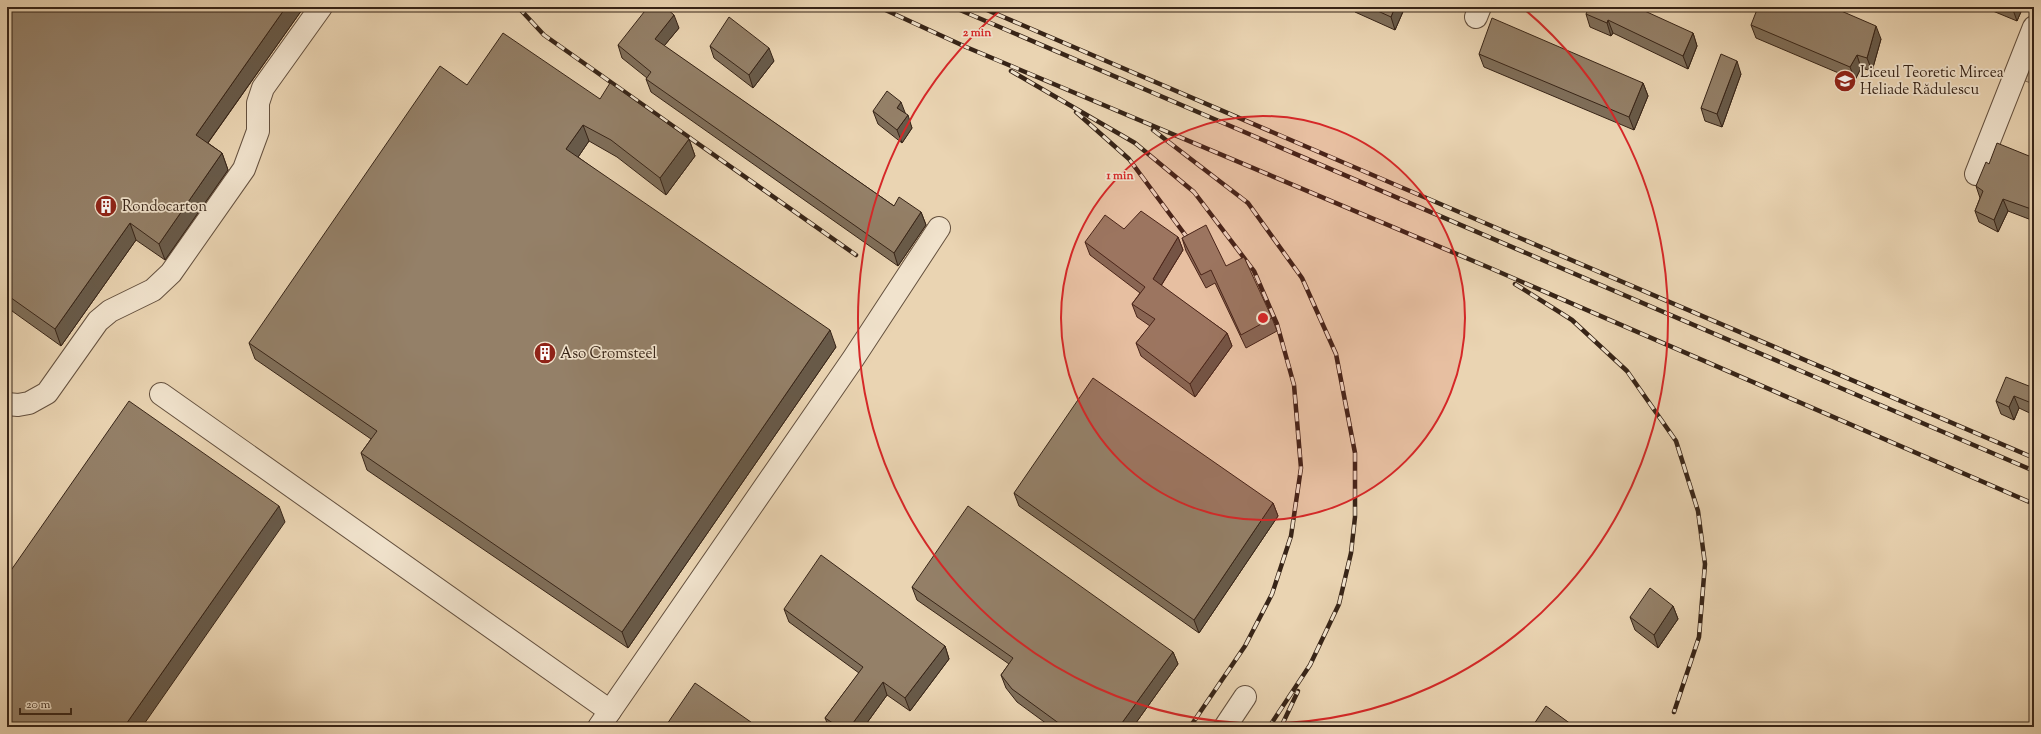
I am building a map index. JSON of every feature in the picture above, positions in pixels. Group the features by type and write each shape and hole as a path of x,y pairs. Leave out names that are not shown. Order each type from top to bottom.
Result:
{"lane":[{"path":"7,404 18,406 29,403 47,393 98,321 110,311 153,290 172,273 244,169 258,131 258,103 263,88 321,7"},
{"path":"1976,174 2034,27"},
{"path":"162,394 605,719 853,359 939,228"},
{"path":"1225,727 1245,696"}],"shaded area":[{"path":"2034,59 2034,84 2025,81"}],"building":[{"name":"Rondocarton","path":"7,7 286,7 196,135 222,153 159,244 130,223 55,329 7,295"},
{"path":"648,7 665,7 674,15 655,39 894,206 899,197 921,212 894,253 646,79 651,72 618,45"},
{"path":"1369,7 1395,7 1391,17"},
{"path":"1589,7 1636,7 1693,33 1683,56 1608,20 1607,23 1586,14"},
{"path":"1758,7 1832,7 1876,26 1867,58 1857,55 1850,67 1751,25"},
{"path":"729,17 769,48 749,75 710,46"},
{"path":"1492,18 1643,83 1629,117 1479,54"},
{"name":"Aso Cromsteel","path":"503,33 600,99 610,83 689,139 660,178 611,140 583,125 566,149 830,330 622,632 361,453 377,431 249,343 440,66 467,85"},
{"path":"1721,54 1737,61 1717,114 1701,108"},
{"path":"887,91 901,102 897,108 908,115 897,130 873,111"},
{"path":"1997,143 2034,158 2034,210 2003,199 1994,220 1975,211 1983,191 1976,186 1986,162 1989,164"},
{"path":"1141,211 1178,237 1153,279 1227,333 1190,384 1136,343 1155,319 1132,304 1145,287 1085,242 1105,215 1124,229"},
{"path":"1206,225 1226,266 1244,257 1272,318 1241,335 1211,270 1201,275 1182,238"},
{"path":"2006,377 2034,388 2034,404 2014,396 2009,407 1996,401"},
{"path":"1093,378 1273,503 1194,620 1014,493"},
{"path":"129,401 279,506 124,727 7,727 7,576"},
{"path":"968,506 1173,652 1119,727 1112,727 1107,723 1104,727 1064,727 1012,689 1001,675 1013,658 912,587"},
{"path":"821,555 945,646 905,698 883,682 850,727 839,727 825,718 863,667 784,609"},
{"path":"1650,588 1673,606 1654,635 1630,617"},
{"path":"695,683 758,727 665,727"},
{"path":"1546,706 1575,727 1532,727"}],"railway":[{"path":"518,7 544,35 856,255"},
{"path":"879,7 966,47 1490,268 2034,504"},
{"path":"953,7 2034,471"},
{"path":"980,7 2034,458"},
{"path":"1011,71 1135,143 1194,192 1254,271 1277,324 1294,385 1301,468 1291,536 1272,594 1245,646 1190,727"},
{"path":"1076,112 1129,159 1186,236"},
{"path":"1153,130 1248,203 1302,278 1336,354 1355,453 1355,517 1351,553 1339,604 1310,665 1269,727"},
{"path":"1515,284 1572,320 1627,371 1676,441 1698,511 1705,564 1699,637 1674,712"},
{"path":"1281,727 1298,691"}],"place":[{"name":"Liceul Teoretic Mircea Heliade Rădulescu","path":"1845,81"},
{"name":"Rondocarton","path":"106,206"},
{"name":"Aso Cromsteel","path":"545,353"}]}
